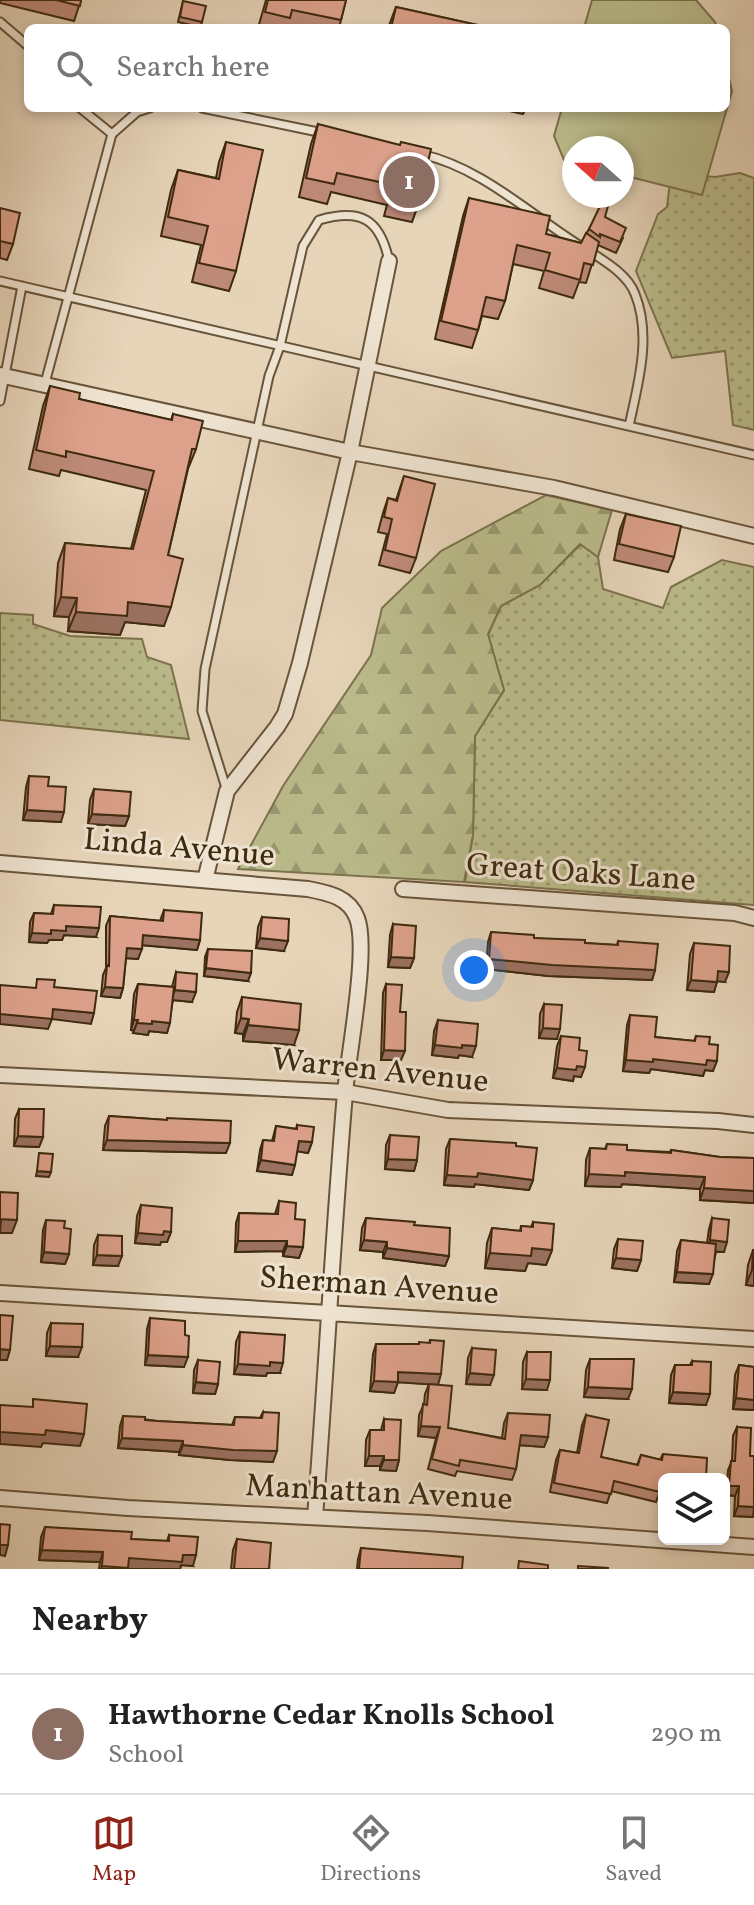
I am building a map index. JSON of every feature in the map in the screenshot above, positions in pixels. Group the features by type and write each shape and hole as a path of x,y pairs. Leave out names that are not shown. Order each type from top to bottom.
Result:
{"street":[{"path":"205,880 227,791 285,714 350,452 389,261"},
{"path":"3,375 350,452 554,488 754,536"},
{"name":"Linda Avenue","path":"0,863 308,889 331,893 350,905 358,921 359,961 345,1092"},
{"name":"Great Oaks Lane","path":"403,889 735,913 754,918"},
{"name":"Warren Avenue","path":"0,1075 345,1092 448,1110 754,1125"},
{"path":"315,1517 345,1092"},
{"name":"Sherman Avenue","path":"0,1293 754,1339"},
{"name":"Manhattan Avenue","path":"0,1498 754,1547"}],"lane":[{"path":"0,22 24,43"},
{"path":"85,112 112,134"},
{"path":"45,383 112,134 137,112"},
{"path":"222,112 330,134"},
{"path":"419,154 448,160 500,189 612,266 635,292 643,330 640,376 629,426"},
{"path":"227,791 202,711 205,669 269,376 280,346 303,246 319,220 340,214 361,218 378,229 389,261"},
{"path":"0,281 241,334 368,367 754,455"},
{"path":"0,401 22,286"}],"green space":[{"path":"592,0 696,0 716,24 585,24"},
{"path":"561,112 726,112 702,195 634,178 634,136 562,136 562,155 554,136"},
{"path":"740,173 754,178 754,430 733,425 725,351 672,358 636,271 658,214 667,207 670,182 682,174 715,177"},
{"path":"546,495 612,510 598,557 580,544 540,585 501,606 488,634 504,690 475,736 473,835 464,882 238,869 283,786 371,655 382,608 441,551"},
{"path":"581,544 598,557 603,589 663,608 671,587 722,560 754,567 754,905 465,882 473,835 475,736 504,690 488,635 501,606 540,585"},
{"path":"0,613 33,615 33,624 70,636 142,639 147,657 171,665 189,739 0,720"}],"building":[{"path":"56,0 81,0 80,6"},
{"path":"268,0 346,0 341,20 292,10 290,18 265,12"},
{"path":"183,1 206,6 202,22 180,17"},
{"path":"396,7 473,24 392,24"},
{"path":"318,124 400,145 401,142 431,149 419,202 391,196 394,185 337,173 334,184 306,178"},
{"path":"226,142 263,150 236,271 199,263 208,226 168,217 178,170 219,179"},
{"path":"469,198 550,216 546,234 581,243 586,233 599,242 593,265 584,263 580,280 545,270 550,253 517,245 505,301 486,297 478,330 441,321"},
{"path":"0,208 20,213 13,244 0,241"},
{"path":"599,208 607,208 605,217 626,228 620,242 600,234 600,237 589,229"},
{"path":"50,386 80,393 79,399 172,420 173,414 203,421 196,449 192,449 168,555 183,559 171,607 128,602 127,616 76,612 77,598 61,597 65,543 133,549 154,471 66,451 66,457 36,450"},
{"path":"404,476 435,484 416,558 385,550 392,519 384,517 388,498 397,501"},
{"path":"626,514 681,526 674,557 619,544"},
{"path":"29,776 49,777 48,786 66,787 64,812 27,810"},
{"path":"94,789 131,792 129,816 92,814"},
{"path":"54,905 101,907 99,928 66,926 66,931 32,933 34,913 53,914"},
{"path":"164,910 202,913 200,940 143,935 142,949 127,948 123,988 105,987 109,966 110,916 163,921"},
{"path":"262,917 289,919 288,941 260,938"},
{"path":"393,924 416,926 414,958 391,957"},
{"path":"491,932 585,940 585,943 618,945 618,941 658,944 655,970 489,959"},
{"path":"694,943 730,946 729,972 718,971 717,982 691,980"},
{"path":"208,949 252,951 251,973 206,968"},
{"path":"176,972 197,974 196,992 175,990"},
{"path":"37,979 55,980 54,987 97,991 94,1013 53,1009 52,1019 0,1014 0,985 36,988"},
{"path":"138,984 174,987 170,1023 137,1023 138,1020 134,1020"},
{"path":"386,984 402,985 400,1012 406,1012 405,1051 384,1050"},
{"path":"242,997 301,1004 299,1030 248,1025 249,1019 241,1018"},
{"path":"544,1004 562,1005 560,1029 543,1028"},
{"path":"630,1015 657,1017 655,1037 695,1041 696,1036 710,1037 709,1044 718,1045 717,1061 707,1060 706,1065 653,1059 653,1062 626,1060"},
{"path":"438,1020 478,1024 476,1046 435,1045"},
{"path":"561,1036 580,1038 579,1050 587,1051 585,1067 577,1066 576,1070 557,1068"},
{"path":"19,1109 44,1109 43,1137 18,1136"},
{"path":"109,1116 231,1121 230,1143 107,1140"},
{"path":"297,1125 314,1127 312,1142 299,1141 295,1165 261,1160 263,1140 274,1141 276,1126 297,1129"},
{"path":"390,1135 419,1137 417,1160 388,1159"},
{"path":"450,1139 516,1143 516,1146 537,1148 533,1180 478,1173 477,1177 447,1175"},
{"path":"607,1144 627,1145 627,1150 671,1153 671,1150 754,1158 754,1191 704,1188 705,1177 625,1172 625,1176 589,1174 590,1148 606,1149"},
{"path":"39,1153 53,1154 51,1172 37,1171"},
{"path":"0,1192 18,1193 17,1220 1,1219 0,1222"},
{"path":"279,1201 296,1203 295,1219 305,1220 303,1247 287,1246 287,1241 238,1241 239,1213 278,1214"},
{"path":"141,1205 172,1208 171,1232 164,1231 163,1235 138,1233"},
{"path":"366,1218 450,1228 449,1256 387,1248 387,1242 364,1240"},
{"path":"712,1218 729,1220 727,1242 710,1240"},
{"path":"46,1220 65,1221 64,1228 71,1229 69,1254 44,1252"},
{"path":"533,1222 554,1224 552,1250 532,1248 531,1256 490,1253 492,1228 521,1231 521,1226 533,1227"},
{"path":"98,1235 122,1236 122,1256 97,1255"},
{"path":"618,1239 643,1241 641,1260 616,1258"},
{"path":"681,1240 716,1244 713,1274 677,1272"},
{"path":"0,1315 13,1316 10,1350 0,1349"},
{"path":"150,1318 185,1321 185,1335 189,1336 188,1357 148,1355"},
{"path":"51,1323 83,1324 82,1347 50,1346"},
{"path":"240,1332 285,1335 283,1363 270,1362 270,1366 238,1364"},
{"path":"430,1340 444,1341 441,1374 398,1372 398,1382 374,1381 376,1344 419,1344 430,1343"},
{"path":"472,1348 496,1350 494,1375 470,1373"},
{"path":"527,1352 551,1352 550,1380 526,1379"},
{"path":"590,1359 634,1359 632,1389 588,1387"},
{"path":"198,1360 220,1362 218,1384 196,1382"},
{"path":"692,1361 711,1362 710,1394 673,1392 675,1365 692,1365"},
{"path":"739,1365 754,1367 754,1400 736,1398"},
{"path":"429,1384 452,1386 448,1428 505,1439 508,1413 550,1415 548,1437 521,1435 516,1469 460,1460 459,1466 432,1459 440,1427 421,1426"},
{"path":"33,1399 87,1404 84,1434 46,1430 45,1435 0,1432 0,1405 33,1407"},
{"path":"263,1412 279,1413 277,1451 233,1450 183,1445 183,1441 122,1438 123,1416 234,1425 235,1417 262,1418"},
{"path":"586,1415 609,1420 601,1457 638,1465 641,1455 662,1460 663,1454 707,1458 706,1473 658,1473 658,1492 614,1481 611,1494 554,1483 560,1450 579,1453"},
{"path":"384,1419 401,1420 399,1460 369,1456 370,1430 384,1430"},
{"path":"737,1427 751,1428 754,1507 738,1506 739,1486 730,1486 731,1461 735,1461"},
{"path":"0,1524 10,1525 8,1545 0,1545"},
{"path":"45,1527 132,1532 131,1539 169,1541 169,1535 198,1537 196,1555 183,1555 182,1562 129,1558 128,1568 102,1566 103,1552 42,1550"},
{"path":"237,1539 271,1543 269,1569 234,1569"},
{"path":"361,1548 463,1557 462,1569 359,1569"},
{"path":"519,1561 548,1565 548,1569 518,1569"},
{"path":"578,1566 608,1568 608,1569 578,1569"}],"place":[{"name":"Hawthorne Cedar Knolls School","path":"409,182"}]}
